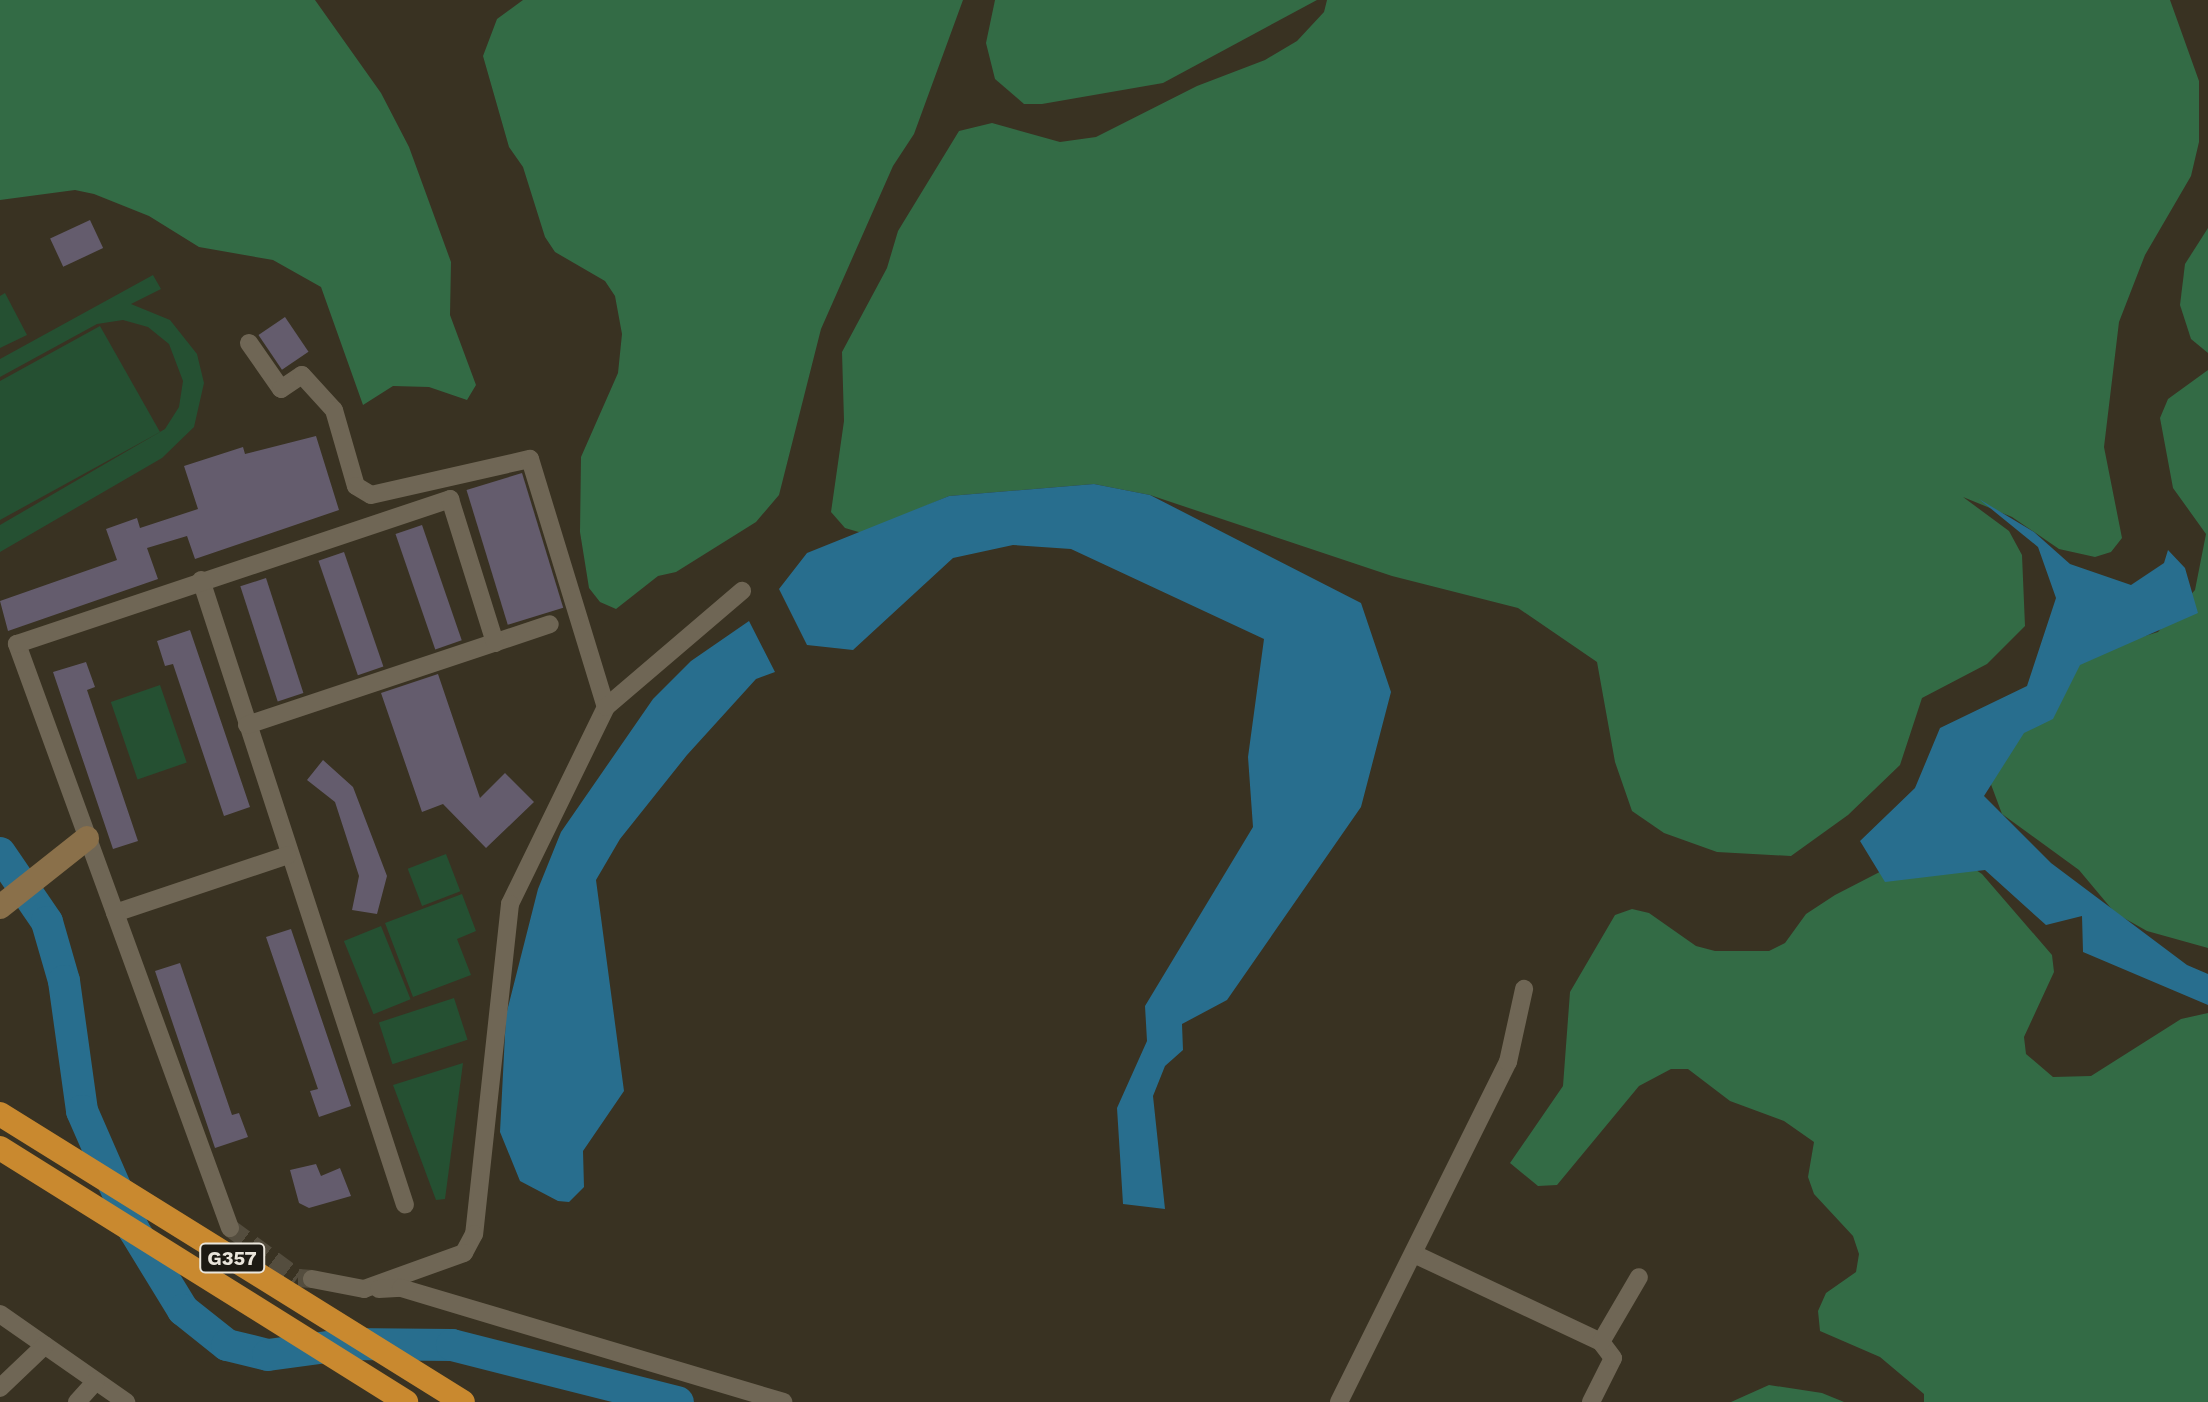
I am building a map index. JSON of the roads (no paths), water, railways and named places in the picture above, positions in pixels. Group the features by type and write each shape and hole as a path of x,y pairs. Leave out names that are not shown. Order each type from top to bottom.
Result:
{"highway":[{"name":"G357","path":"0,1114 463,1402"},
{"name":"G357","path":"0,1148 406,1402"}],"street":[{"path":"249,343 281,389 302,375 334,410 356,486 371,495 530,459 606,707"},
{"path":"230,1228 115,913 81,841 17,644 450,499 495,643"},
{"path":"201,580 288,855 405,1205"},
{"path":"364,1289 464,1253 474,1234 510,904 606,707 742,591"},
{"path":"247,725 550,624"},
{"path":"0,907 81,841"},
{"path":"115,913 288,855"},
{"path":"1339,1402 1508,1062 1524,989"},
{"path":"1414,1254 1601,1342 1613,1358 1591,1402"},
{"path":"1601,1342 1639,1277"},
{"path":"312,1279 364,1289 401,1288 783,1402"},
{"path":"0,1314 96,1381 115,1399"},
{"path":"0,1388 45,1345"},
{"path":"77,1402 96,1381"}],"water":[{"path":"1094,484 1150,495 1361,603 1391,692 1361,807 1227,1000 1182,1024 1183,1050 1165,1066 1153,1096 1165,1209 1123,1204 1117,1108 1147,1041 1145,1006 1253,827 1248,757 1264,639 1071,549 1013,545 953,558 853,650 807,645 779,589 807,553 949,496"},
{"path":"1979,499 2034,532 2070,564 2131,585 2164,563 2168,550 2185,568 2198,613 2080,665 2053,719 2024,733 1984,796 2051,863 2187,965 2208,974 2208,1005 2083,952 2082,916 2046,925 1985,870 1885,882 1860,841 1915,788 1940,728 2027,686 2056,598 2038,547"},
{"path":"749,621 775,672 756,679 687,755 620,839 596,880 624,1091 583,1151 584,1187 569,1202 558,1201 520,1181 500,1132 506,1015 538,889 561,832 653,699 691,661"}],"waterway":[{"path":"0,853 47,922 64,981 82,1111 134,1230 183,1310 227,1345 268,1355 349,1344 452,1345 678,1402"}],"tunnel":[{"path":"230,1228 298,1278 312,1279"}]}
